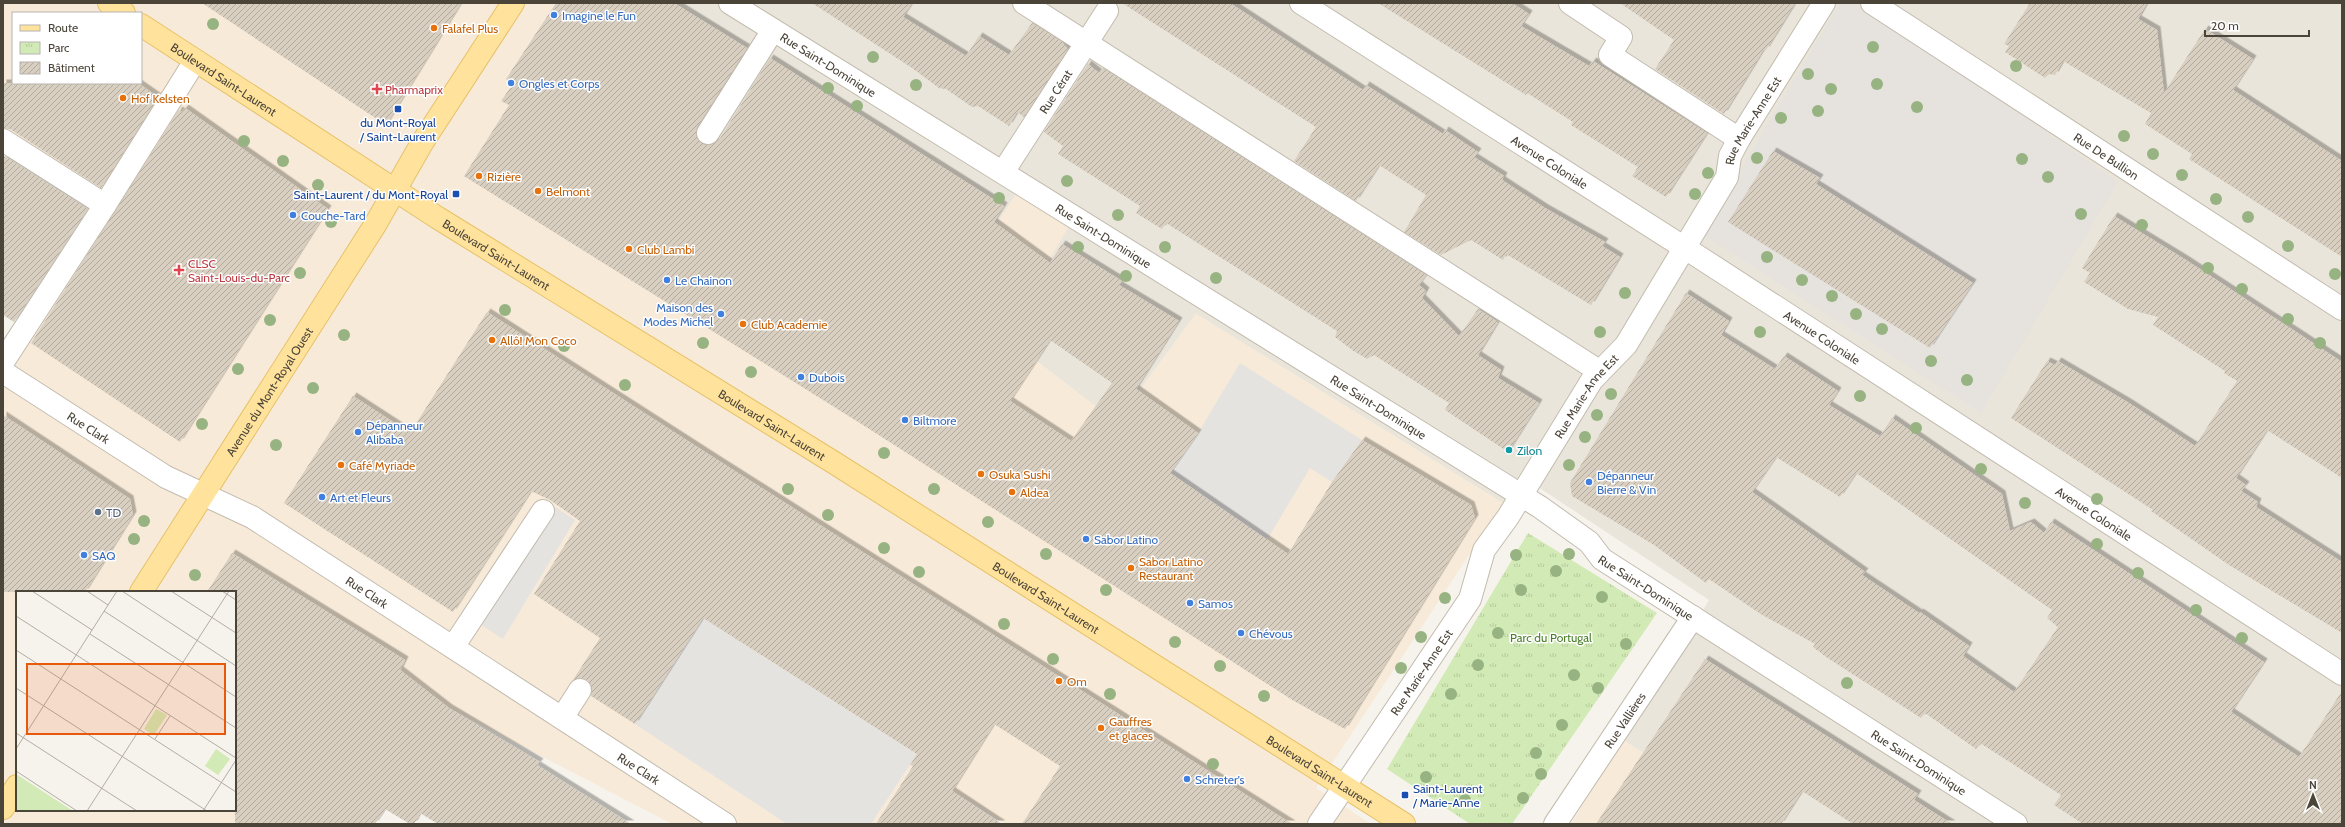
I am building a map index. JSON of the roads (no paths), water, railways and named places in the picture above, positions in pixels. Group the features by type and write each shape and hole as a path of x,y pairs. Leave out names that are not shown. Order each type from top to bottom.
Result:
{"main road":[{"path":"109,3 122,12"},
{"name":"Avenue du Mont-Royal Ouest","path":"142,591 395,190 422,143 513,3"},
{"name":"Boulevard Saint-Laurent","path":"142,26 395,190 847,471 1404,824"},
{"path":"3,808 16,788"}],"street":[{"name":"Rue Saint-Dominique","path":"730,3 1521,496 1589,542 1602,560 2016,824"},
{"path":"1024,3 1599,371"},
{"name":"Avenue Coloniale","path":"1301,3 1684,248 2342,674"},
{"path":"1570,3 1621,37 1610,55 1739,139"},
{"name":"Rue Marie-Anne Est","path":"1319,824 1470,599 1484,550 1521,496 1599,371 1626,345 1727,177 1730,156 1739,139 1824,3"},
{"name":"Rue De Bullion","path":"1872,3 2342,309"},
{"name":"Rue Cérat","path":"1003,172 1087,43 1106,11"},
{"path":"708,133 773,30"},
{"path":"3,362 106,205 195,61"},
{"path":"3,140 106,205"},
{"name":"Rue Clark","path":"3,372 166,477 252,517 725,824"},
{"path":"453,647 543,511"},
{"name":"Rue Vallières","path":"1555,824 1693,617"},
{"path":"562,718 580,690"}],"place":[{"name":"Imagine le Fun","path":"554,15"},
{"name":"Falafel Plus","path":"434,28"},
{"name":"Ongles et Corps","path":"511,83"},
{"name":"Pharmaprix","path":"377,89"},
{"name":"Hof Kelsten","path":"123,98"},
{"name":"du Mont-Royal / Saint-Laurent","path":"398,109"},
{"name":"Rizière","path":"479,176"},
{"name":"Belmont","path":"538,191"},
{"name":"Saint-Laurent / du Mont-Royal","path":"456,194"},
{"name":"Couche-Tard","path":"293,215"},
{"name":"Club Lambi","path":"629,249"},
{"name":"CLSC Saint-Louis-du-Parc","path":"179,270"},
{"name":"Le Chainon","path":"667,280"},
{"name":"Maison des Modes Michel","path":"721,314"},
{"name":"Club Academie","path":"743,324"},
{"name":"Allô! Mon Coco","path":"492,340"},
{"name":"Dubois","path":"801,377"},
{"name":"Biltmore","path":"905,420"},
{"name":"Dépanneur Alibaba","path":"358,432"},
{"name":"Zilon","path":"1509,450"},
{"name":"Café Myriade","path":"341,465"},
{"name":"Osuka Sushi","path":"981,474"},
{"name":"Dépanneur Bierre & Vin","path":"1589,482"},
{"name":"Aldea","path":"1012,492"},
{"name":"Art et Fleurs","path":"322,497"},
{"name":"TD","path":"98,512"},
{"name":"Sabor Latino","path":"1086,539"},
{"name":"SAQ","path":"84,555"},
{"name":"Sabor Latino Restaurant","path":"1131,568"},
{"name":"Samos","path":"1190,603"},
{"name":"Chévous","path":"1241,633"},
{"name":"Om","path":"1059,681"},
{"name":"Gauffres et glaces","path":"1101,728"},
{"name":"Schreter's","path":"1187,779"},
{"name":"Saint-Laurent / Marie-Anne","path":"1405,795"}],"park label":[{"name":"Parc du Portugal","path":"1551,637"}]}
